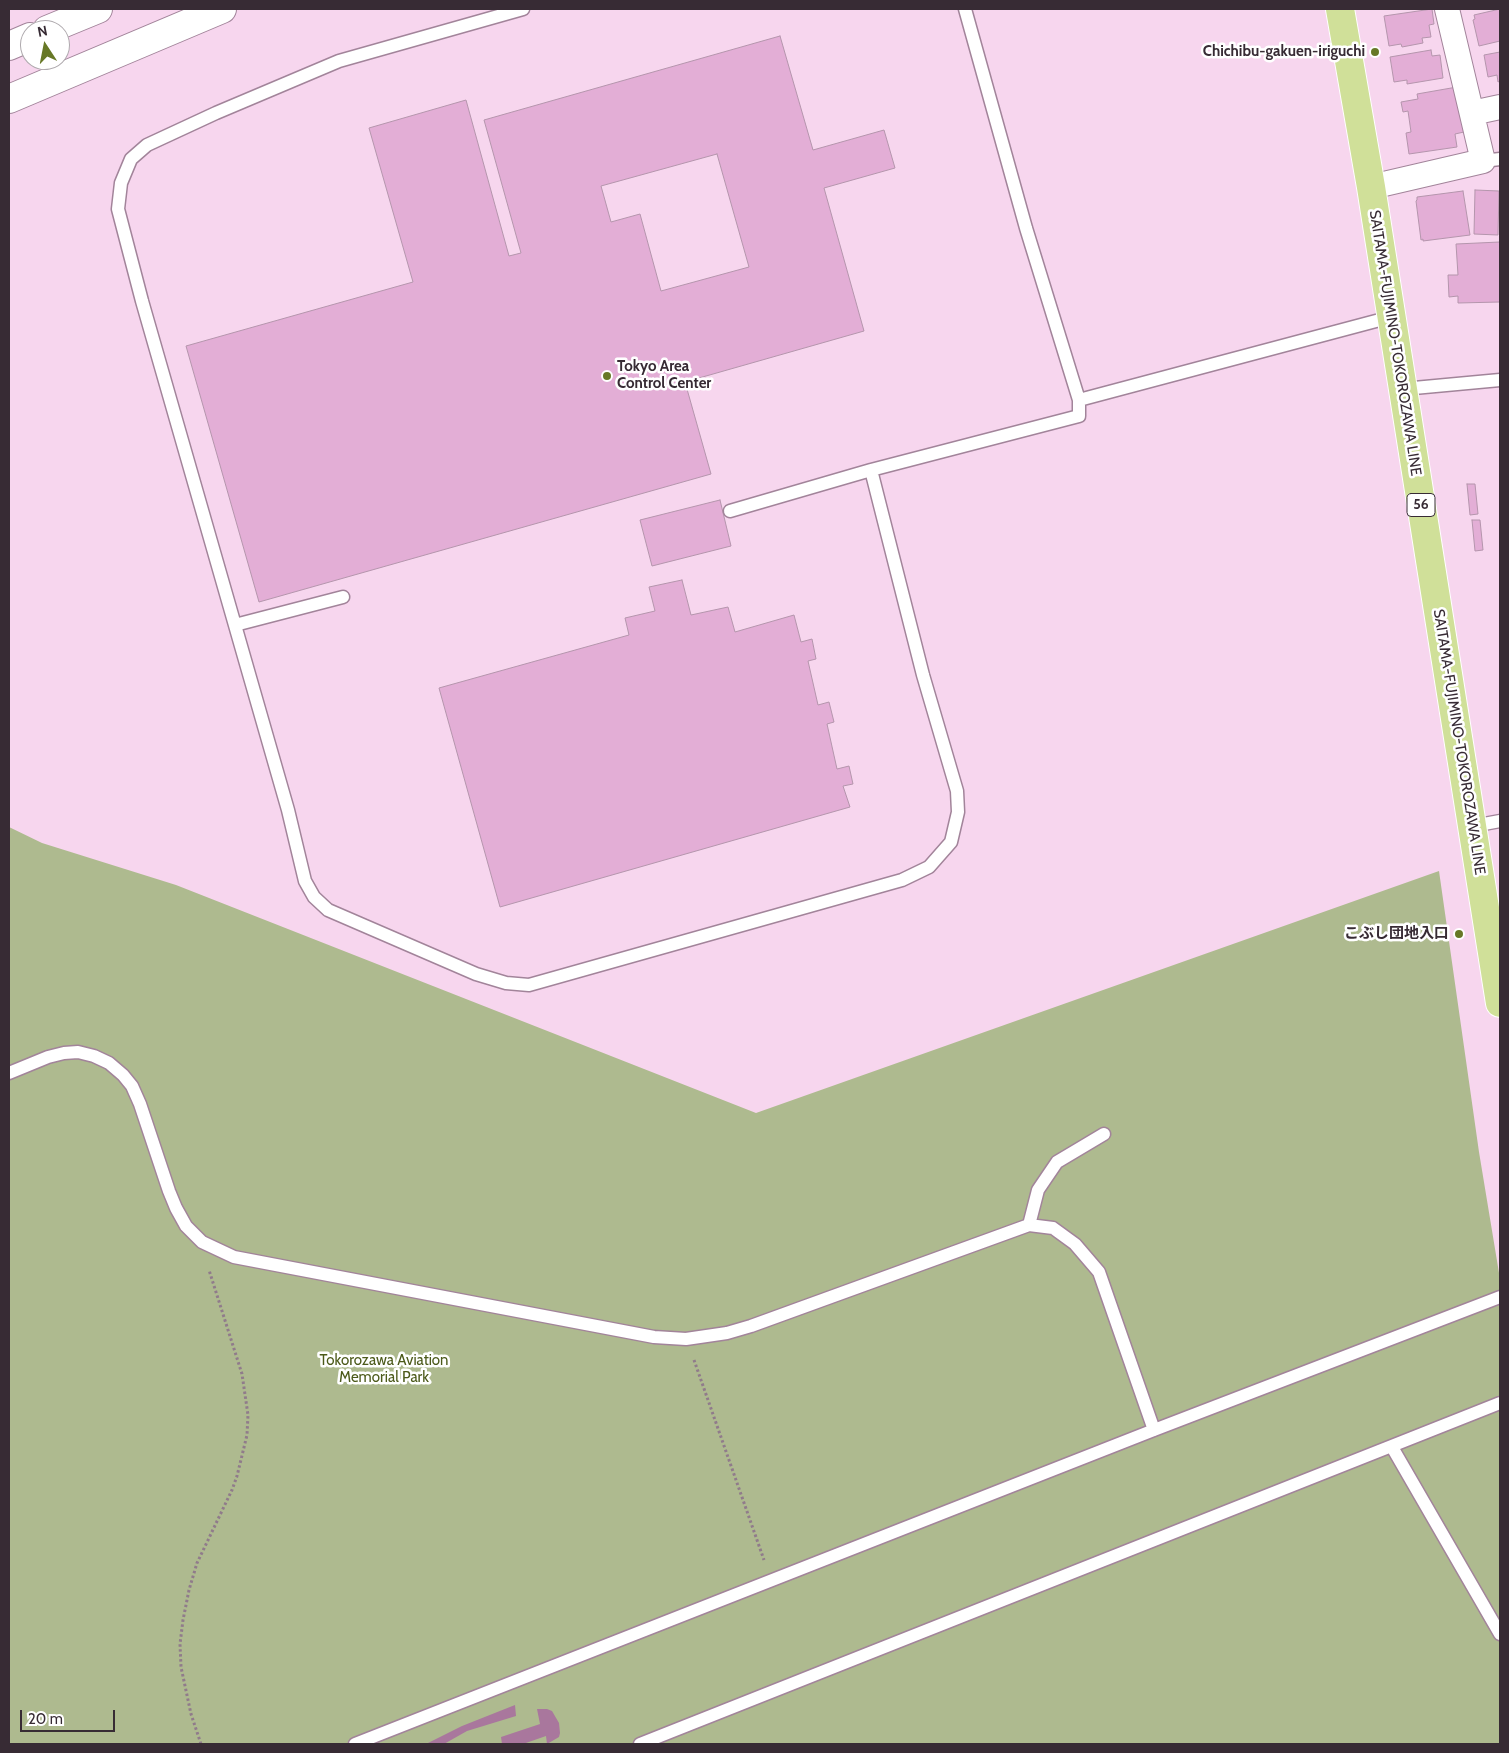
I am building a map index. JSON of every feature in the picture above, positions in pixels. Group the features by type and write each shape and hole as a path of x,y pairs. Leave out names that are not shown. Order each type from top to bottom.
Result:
{"main road":[{"name":"SAITAMA-FUJIMINO-TOKOROZAWA LINE","path":"1340,9 1500,1002"}],"street":[{"path":"70,21 98,9"},
{"path":"9,99 222,9"},
{"path":"1370,187 1492,160 1472,113 1447,9"},
{"path":"1472,113 1500,107"}],"lane":[{"path":"524,9 338,61 216,113 147,145 131,160 121,183 118,208 145,311 288,810 305,881 314,897 328,910 476,974 506,983 529,985 902,880 929,867 951,842 958,812 957,791 923,675 871,470"},
{"path":"730,511 871,470 1079,416 1079,400 1026,228 965,9"},
{"path":"1079,400 1391,318"},
{"path":"1402,389 1500,380"},
{"path":"235,625 343,597"},
{"path":"1472,826 1500,821"},
{"path":"9,1073 48,1057 78,1052 94,1056 109,1063 123,1074 132,1086 140,1104 176,1208 186,1226 202,1242 234,1257 654,1337 709,1337 751,1326 1029,1225 1053,1228 1075,1244 1098,1272 1154,1430"},
{"path":"1029,1225 1038,1190 1057,1162 1104,1134"},
{"path":"355,1744 1154,1430 1500,1297"},
{"path":"640,1744 1500,1403"},
{"path":"1392,1447 1500,1634"}],"path":[{"path":"201,1744 191,1714 181,1667 180,1644 183,1620 189,1590 198,1563 237,1476 247,1434 248,1415 242,1374 212,1283 202,1242"},
{"path":"686,1338 771,1580"}],"green space":[{"name":"Tokorozawa Aviation Memorial Park","path":"9,827 42,843 176,885 756,1113 1439,871 1479,1152 1500,1279 1500,1744 9,1744"}],"shaded area":[{"path":"515,1705 516,1716 467,1731 444,1744 426,1744 462,1726"},
{"path":"537,1709 552,1711 559,1723 559,1737 547,1744 546,1736 523,1744 502,1744 501,1737 540,1724"}],"building":[{"path":"1432,9 1434,24 1429,25 1431,37 1422,38 1423,43 1402,47 1401,44 1389,46 1384,16"},
{"path":"1500,9 1500,41 1479,46 1473,20 1475,19 1474,15"},
{"path":"780,36 813,150 884,130 895,168 824,188 864,331 685,382 711,474 259,602 186,346 413,282 369,128 466,100 509,256 521,253 484,120","holes":["717,154 749,267 661,291 640,214 611,222 601,186"]},
{"path":"1431,50 1432,56 1440,55 1443,78 1407,84 1407,80 1394,82 1390,57"},
{"path":"1500,52 1500,81 1498,82 1497,75 1488,77 1484,55"},
{"path":"1457,87 1464,132 1455,134 1457,147 1409,154 1406,133 1411,132 1408,111 1403,112 1401,102 1418,99 1417,94"},
{"path":"1475,190 1499,191 1498,235 1474,234"},
{"path":"1463,191 1470,235 1421,240 1417,197"},
{"path":"1500,242 1500,302 1458,303 1458,296 1449,297 1448,275 1458,275 1456,244"},
{"path":"1467,484 1475,484 1478,514 1470,515"},
{"path":"720,500 731,546 652,566 640,520"},
{"path":"1472,520 1480,520 1483,550 1475,551"},
{"path":"682,580 691,615 728,607 735,632 794,615 801,642 812,639 816,659 808,661 818,705 829,702 834,722 827,724 837,769 849,766 853,784 843,786 850,807 500,907 439,688 629,635 625,618 655,611 649,587"}],"place":[{"name":"Chichibu-gakuen-iriguchi","path":"1375,52"},
{"name":"Tokyo Area Control Center","path":"607,376"},
{"name":"こぶし団地入口","path":"1459,934"}]}
